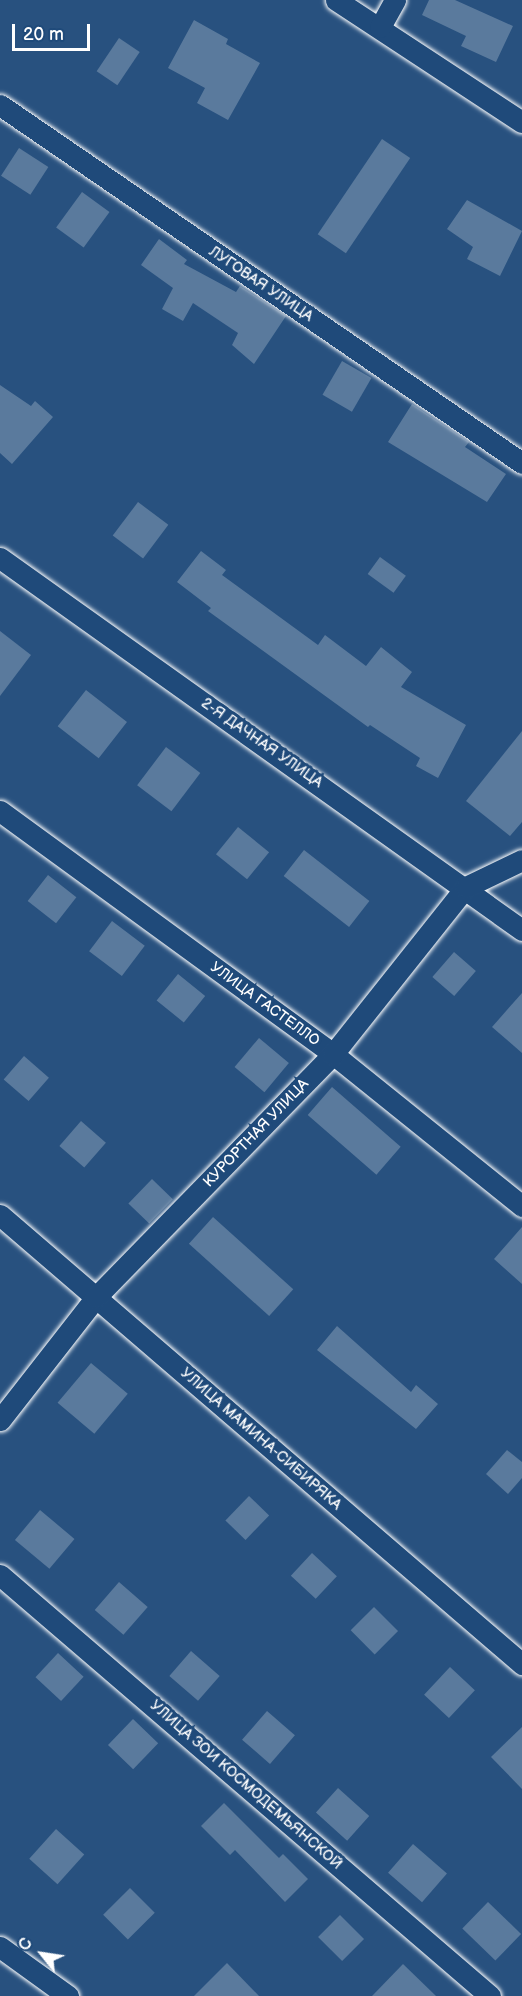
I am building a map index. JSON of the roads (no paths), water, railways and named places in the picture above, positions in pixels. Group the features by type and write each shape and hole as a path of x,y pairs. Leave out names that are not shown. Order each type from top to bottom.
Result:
{"street":[{"path":"336,0 522,122"},
{"path":"380,27 395,0"},
{"name":"ЛУГОВАЯ УЛИЦА","path":"0,105 522,463"},
{"name":"2-Я ДАЧНАЯ УЛИЦА","path":"0,558 465,887 522,930"},
{"name":"УЛИЦА ГАСТЕЛЛО","path":"0,811 333,1054 522,1206"},
{"name":"КУРОРТНАЯ УЛИЦА","path":"0,1420 96,1297 333,1054 465,887 522,860"},
{"name":"УЛИЦА МАМИНА-СИБИРЯКА","path":"0,1215 522,1664"},
{"name":"УЛИЦА ЗОИ КОСМОДЕМЬЯНСКОЙ","path":"0,1575 490,1996"},
{"path":"0,1947 68,1996"}]}
